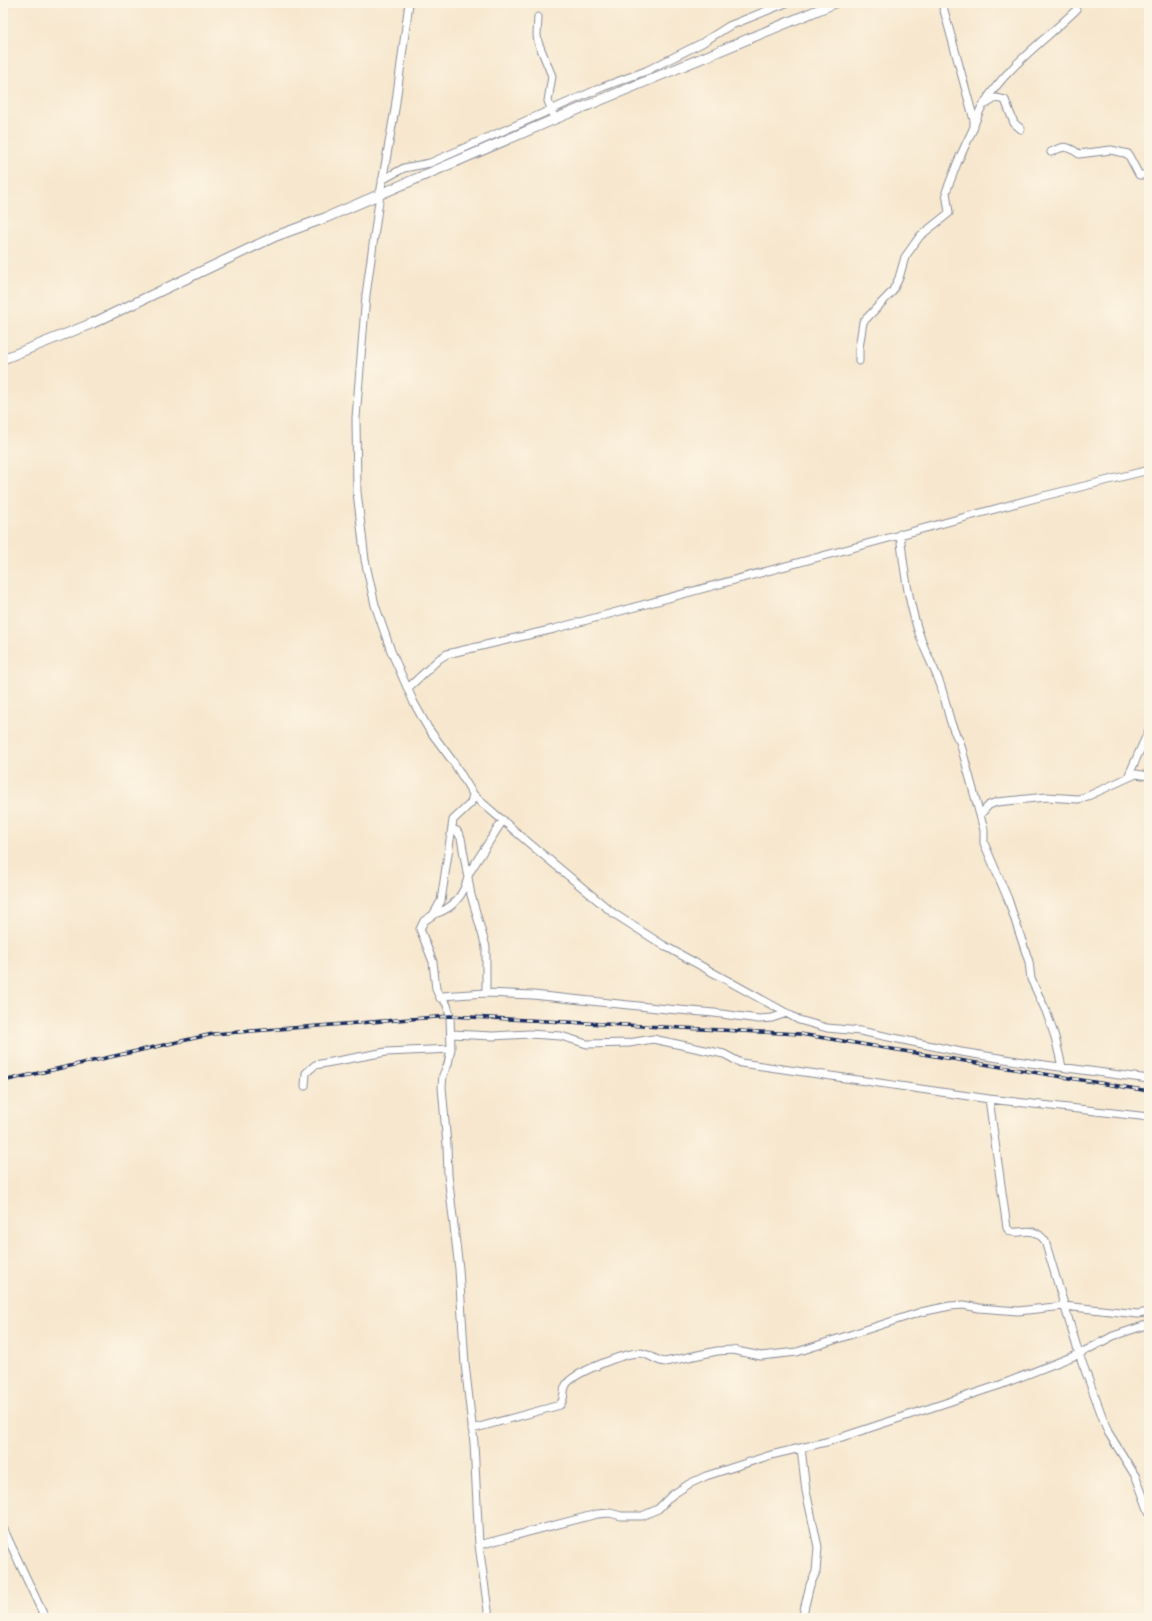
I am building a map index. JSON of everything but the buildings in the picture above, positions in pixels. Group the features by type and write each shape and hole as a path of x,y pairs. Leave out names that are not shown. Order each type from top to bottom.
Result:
{"street":[{"path":"409,3 395,109 382,180 366,295 356,418 357,492 365,560 375,605 391,651 414,703 428,728 445,750 473,794 613,913 663,945 799,1020 827,1028 860,1031 961,1052 1149,1079"},
{"path":"382,180 404,168 430,163 603,87 646,71 702,43 729,26 786,3"},
{"path":"3,359 93,323 256,244 325,218 555,119 835,3"},
{"path":"942,3 974,120 974,127"},
{"path":"859,362 859,348 863,322 892,292 899,278 905,258 920,236 949,213 946,192 982,106 995,88 1022,59 1076,10"},
{"path":"538,17 537,35 539,47 552,76 548,101 555,119"},
{"path":"969,105 974,108 982,106 996,98 1005,100 1014,123 1021,129"},
{"path":"1050,152 1062,146 1071,148 1079,154 1111,150 1128,154 1139,175 1149,174"},
{"path":"408,688 439,659 447,654 554,629 1094,482 1149,470"},
{"path":"900,534 911,606 922,642 940,682 954,729 960,742 984,830 984,843 1010,906 1029,962 1031,979 1046,1011 1055,1037 1062,1067"},
{"path":"1128,777 1149,730"},
{"path":"980,815 990,805 997,802 1046,797 1078,799 1136,774 1149,776"},
{"path":"434,914 443,895 453,820 470,803 473,794"},
{"path":"490,1618 479,1545 474,1449 464,1364 460,1276 448,1175 448,1146 443,1100 443,1075 448,1064 451,1049 450,1016 447,1005 441,996 440,998 436,989 433,962 420,929 424,921 434,914 445,911 462,893 468,880 469,873 503,820"},
{"path":"452,829 457,831 461,838 471,895 486,947 486,993"},
{"path":"441,996 486,993 544,996 759,1019 772,1018 787,1013"},
{"path":"451,1034 492,1036 529,1034 561,1036 587,1044 629,1043 653,1039 724,1054 741,1063 990,1099 1149,1117"},
{"path":"305,1086 306,1073 315,1065 386,1052 451,1049"},
{"path":"990,1099 1007,1228 1014,1233 1035,1231 1042,1237 1047,1245 1079,1354 1108,1432 1136,1477 1149,1512"},
{"path":"472,1430 560,1405 564,1397 564,1389 570,1380 584,1371 638,1353 646,1354 658,1361 665,1362 716,1350 732,1350 761,1356 777,1355 797,1352 936,1308 964,1305 979,1308 1018,1311 1064,1306 1138,1314 1149,1312"},
{"path":"479,1545 597,1514 610,1513 621,1516 642,1516 658,1508 678,1491 706,1476 771,1455 830,1441 943,1405 1000,1385 1079,1354 1113,1336 1149,1324"},
{"path":"801,1448 806,1491 818,1547 816,1572 810,1585 802,1618"},
{"path":"3,1528 45,1618"}],"railway":[{"path":"3,1081 213,1034 450,1016 800,1034 1149,1091"}]}
